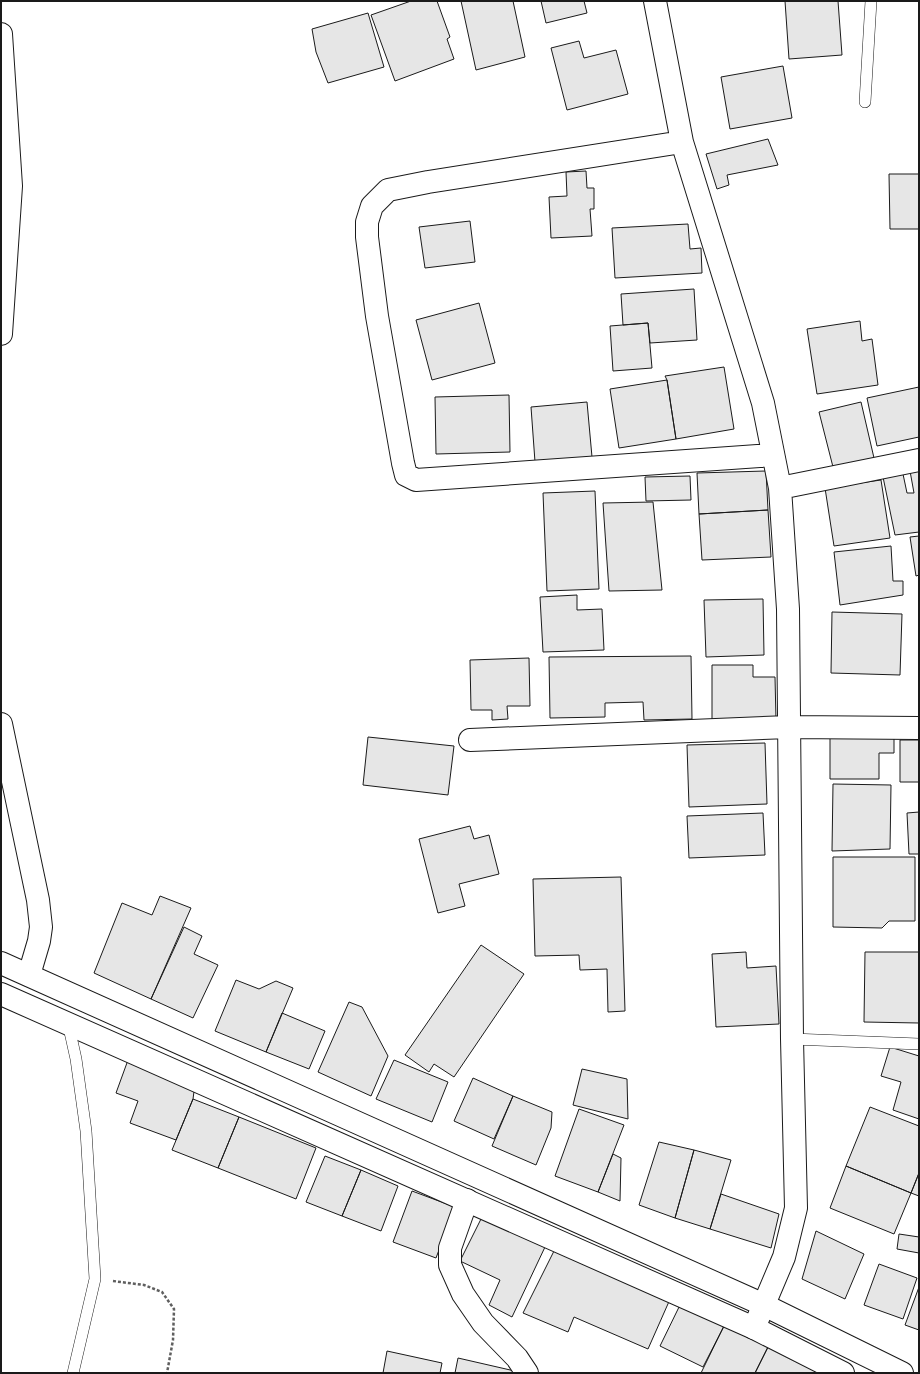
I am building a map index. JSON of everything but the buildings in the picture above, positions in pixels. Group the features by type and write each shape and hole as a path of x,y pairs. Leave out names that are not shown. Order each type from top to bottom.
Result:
{"street":[{"path":"655,1 682,142 763,403 780,488 788,609 792,1038 796,1208 784,1256 754,1328"},
{"path":"1,34 12,186 1,334"},
{"path":"682,142 428,182 388,190 372,206 367,222 367,237 378,316 402,463 406,475 416,480 773,456"},
{"path":"780,488 919,460"},
{"path":"1,724 38,900 41,927 39,941 29,975"},
{"path":"470,740 789,727 919,728"},
{"path":"3,970 29,975 55,986 764,1305 902,1373"},
{"path":"43,1012 55,986"},
{"path":"1,994 754,1328 843,1373"},
{"path":"467,1200 450,1248 450,1265 463,1294 482,1323 517,1358 527,1373"}],"lane":[{"path":"865,102 871,1"},
{"path":"68,1023 76,1059 86,1131 95,1279 73,1373"},
{"path":"792,1038 919,1044"}],"path":[{"path":"95,1279 144,1285 162,1292 174,1309 174,1340 167,1373"}]}
